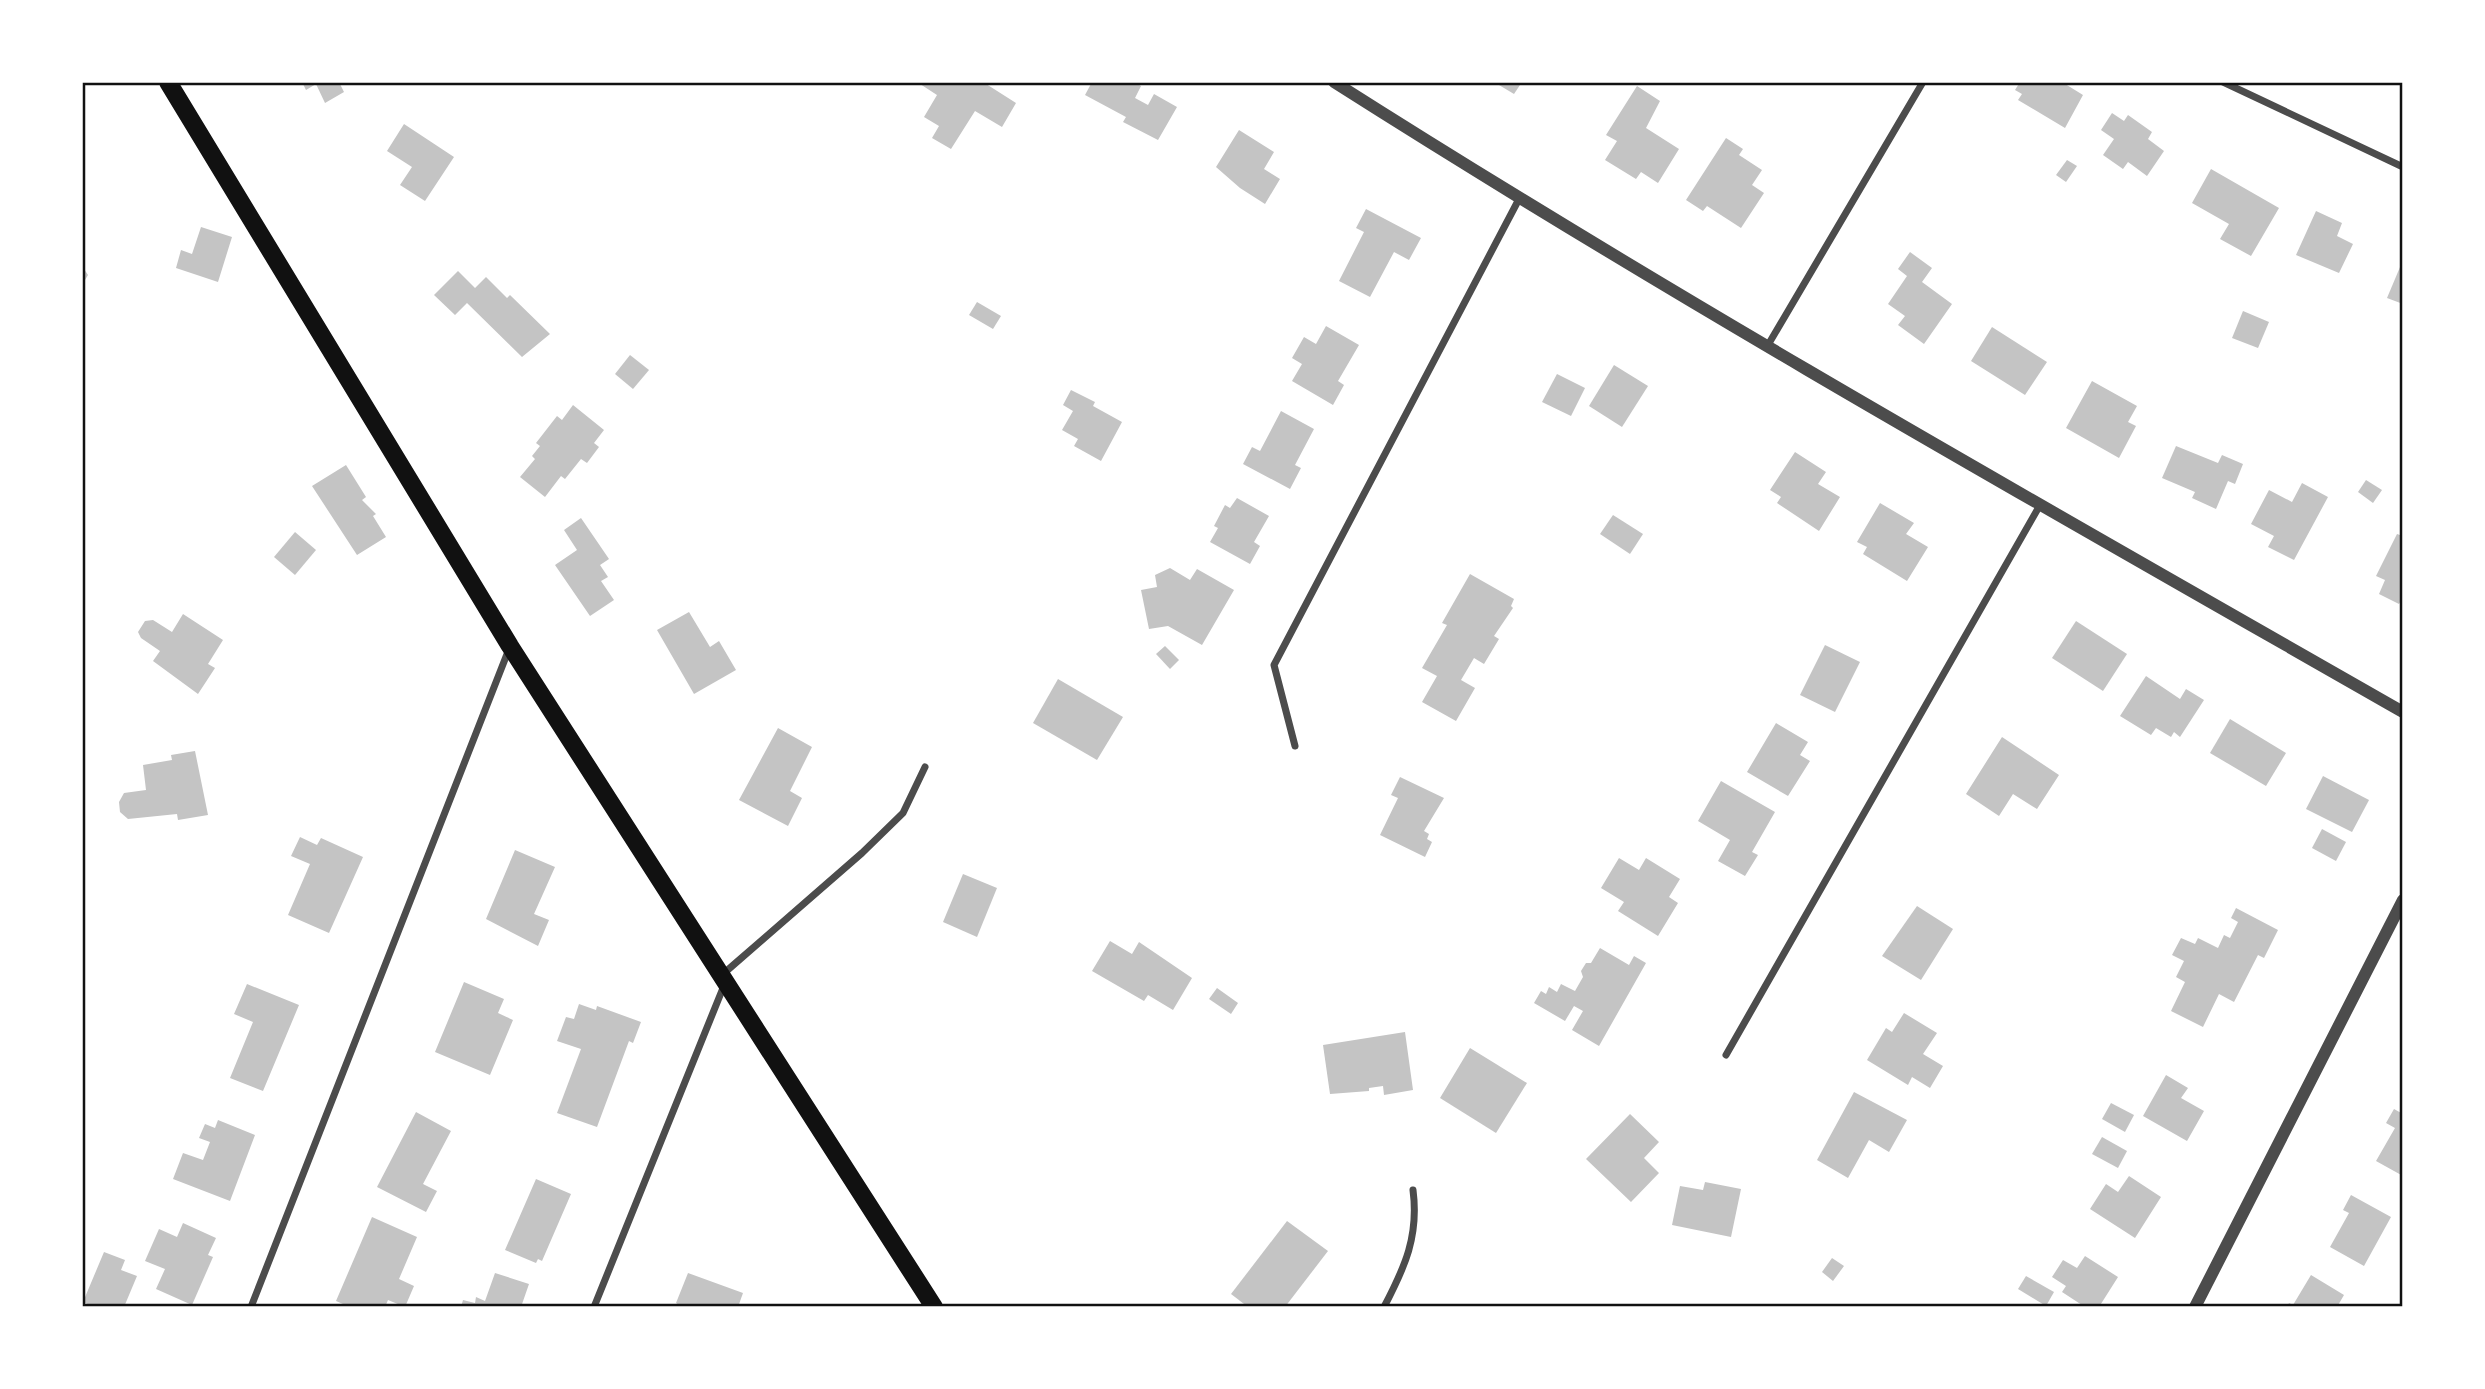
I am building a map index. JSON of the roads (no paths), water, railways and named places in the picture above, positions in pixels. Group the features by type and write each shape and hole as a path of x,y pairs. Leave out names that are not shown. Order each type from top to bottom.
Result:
{"main road":[{"path":"168,82 510,646 725,976 934,1307"}],"street":[{"path":"1334,82 1519,199 2040,505 2403,712"},
{"path":"1769,345 1923,82"},
{"path":"2223,82 2403,167"},
{"path":"1295,746 1274,665 1519,199"},
{"path":"1726,1055 2040,505"},
{"path":"251,1307 510,646"},
{"path":"594,1307 725,976 862,853 902,813 925,767"},
{"path":"2195,1307 2403,900"},
{"path":"1384,1307 1407,1263 1416,1213 1413,1190"}]}
